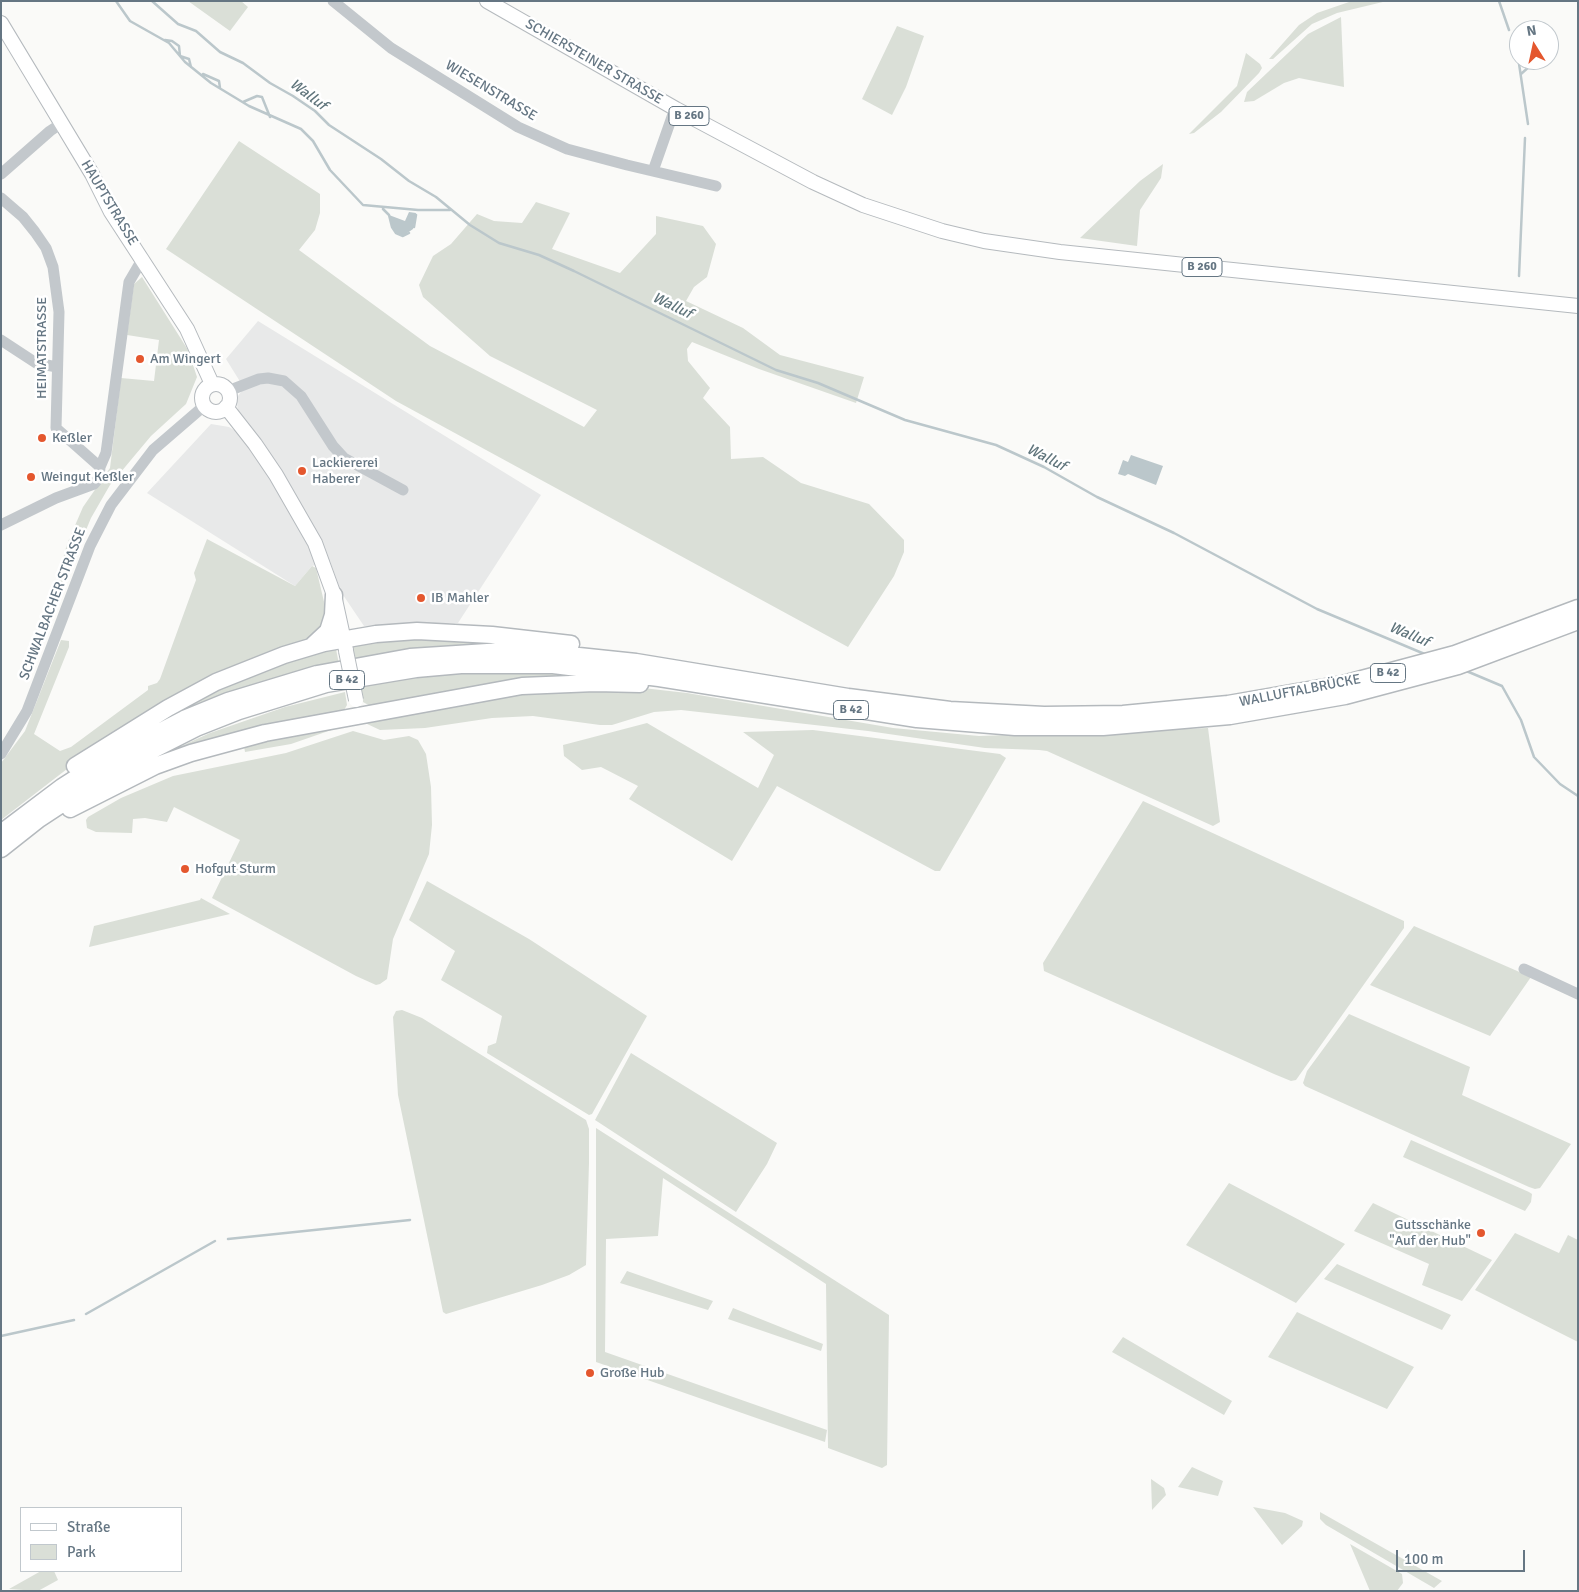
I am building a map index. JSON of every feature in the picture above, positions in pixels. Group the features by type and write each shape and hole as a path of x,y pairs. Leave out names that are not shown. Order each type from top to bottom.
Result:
{"highway":[{"path":"1,828 16,812 69,770 160,712 216,682 308,648 318,642 328,631 333,615 334,595"},
{"name":"WALLUFTALBRÜCKE","path":"1191,714 1380,675 1491,642 1578,608"},
{"name":"WALLUFTALBRÜCKE","path":"1191,714 1307,704 1383,687 1495,654 1578,621"},
{"path":"308,648 345,645 417,631 492,635 614,651 684,669"},
{"name":"B 42","path":"1,833 62,787 142,739 228,701 318,674 410,657 503,652 597,657 684,669 848,697 950,710 1069,715 1191,714"},
{"name":"B 42","path":"1,849 76,793 155,747 239,710 326,684 416,668 507,663 598,669 899,717 971,725 1103,727 1191,714"},
{"path":"1,857 62,813 96,794 156,766 225,743 357,707 490,690 559,684 639,684 732,690"}],"main road":[{"name":"SCHIERSTEINER STRASSE","path":"487,1 676,109 834,192 904,220 942,231 1017,246 1578,306"},
{"name":"HAUPTSTRASSE","path":"1,24 62,123 111,212 143,258 187,329 212,384"},
{"path":"212,384 221,385 228,391 230,399 226,408 215,412 204,406 201,399 203,392 212,384"},
{"path":"226,408 255,444 294,504 316,543 334,595 357,707"}],"street":[{"name":"WIESENSTRASSE","path":"332,1 391,48 518,127 567,149 653,172 716,186"},
{"path":"653,172 673,114"},
{"path":"1,174 50,131 62,123"},
{"name":"HEIMATSTRASSE","path":"1,198 36,232 46,248 53,267 59,312 56,428 100,467"},
{"path":"1,526 56,498 94,484 99,478 100,467 106,453 129,282 143,258"},
{"path":"1,340 36,363 57,368"},
{"path":"228,391 259,379 268,378 284,381 301,396 333,446 344,458 403,490"},
{"name":"SCHWALBACHER STRASSE","path":"1,754 27,711 90,546 111,505 153,450 204,406"},
{"path":"1524,969 1578,994"}],"shaded area":[{"path":"409,212 416,213 413,229 403,236 396,233 392,227 389,215 405,221"},
{"path":"258,321 541,495 458,623 364,626 341,592 330,561 312,566 295,586 147,493 211,424 229,427 234,430 243,423 238,416 237,402 238,396 244,388 226,359"},
{"path":"1131,455 1163,466 1156,485 1128,474 1125,476 1118,474 1123,460 1128,462"}],"green space":[{"path":"188,1 241,1 248,7 230,31"},
{"path":"1352,1 1387,1 1337,13 1312,24 1273,59 1269,59 1299,25 1317,13"},
{"path":"1341,17 1344,87 1299,78 1284,83 1254,101 1244,102 1247,92 1308,34"},
{"path":"897,26 924,36 906,87 892,115 862,99"},
{"path":"1246,53 1260,64 1262,68 1259,73 1221,112 1194,133 1189,134 1237,86"},
{"path":"239,141 320,194 320,213 315,230 299,250 430,346 584,427 597,410 490,356 423,297 419,285 433,256 451,244 477,214 494,221 522,223 536,202 570,213 552,249 620,273 656,234 656,216 703,226 716,244 707,277 694,287 686,301 743,328 780,355 864,377 856,403 759,369 692,342 687,349 688,361 710,388 703,398 730,427 731,459 763,457 801,483 869,504 904,540 904,552 894,576 848,647 396,401 166,249"},
{"path":"1163,164 1161,178 1140,210 1137,246 1080,238 1140,181"},
{"path":"142,277 188,350 197,377 186,404 151,436 110,485 91,518 42,636 67,544 83,507 110,468 121,378 154,381 159,340 127,335 134,284"},
{"path":"207,539 295,586 312,566 316,568 326,618 321,634 89,752 1,820 1,763 25,731 61,640 69,641 69,647 34,734 60,751 71,747 148,690 148,686 157,683 160,679 196,580 194,573"},
{"path":"425,636 515,642 355,661 352,650 354,644"},
{"path":"333,647 336,649 339,664 109,747 246,674"},
{"path":"452,672 539,672 594,676 372,707 363,702 359,684"},
{"path":"643,688 687,693 893,728 979,736 1208,728 1220,822 1213,826 1047,751 1039,750 985,748 868,731 681,710 654,712 612,725 533,716 492,718 425,728 380,730 365,723 365,721 489,695"},
{"path":"345,692 347,705 343,712 102,782 210,733 285,707"},
{"path":"647,723 758,788 774,755 743,732 813,730 1000,754 1006,758 940,871 935,871 777,786 732,861 629,799 638,786 601,767 582,770 564,756 563,745"},
{"path":"340,727 291,744 245,752 244,746"},
{"path":"353,731 384,740 409,736 418,740 426,754 431,787 432,825 429,854 393,939 387,979 380,984 376,985 356,976 212,898 240,840 174,807 167,822 145,818 133,819 132,833 96,832 87,828 86,820 88,817 121,798 173,776 286,753"},
{"path":"1143,801 1404,921 1404,928 1296,1080 1291,1081 1274,1074 1044,971 1043,963"},
{"path":"427,881 529,939 647,1016 592,1114 589,1115 487,1053 488,1046 496,1043 502,1016 441,980 455,951 409,920"},
{"path":"201,898 230,914 89,947 94,926 200,900"},
{"path":"1414,926 1531,977 1490,1036 1370,985"},
{"path":"402,1010 422,1018 586,1120 589,1129 589,1163 586,1265 569,1275 542,1285 446,1314 443,1312 398,1095 393,1017 396,1011"},
{"path":"1349,1014 1470,1067 1462,1095 1571,1144 1540,1188 1529,1187 1305,1086 1303,1083 1307,1071"},
{"path":"631,1053 777,1143 767,1164 736,1212 595,1120"},
{"path":"596,1128 889,1315 887,1465 882,1468 828,1448 826,1284 663,1178 658,1236 606,1239 605,1352 827,1430 825,1442 596,1362"},
{"path":"1411,1140 1529,1192 1532,1194 1531,1202 1525,1211 1403,1157"},
{"path":"1229,1183 1345,1244 1296,1303 1186,1245"},
{"path":"1373,1203 1492,1260 1462,1301 1422,1285 1429,1264 1354,1231"},
{"path":"1515,1233 1559,1253 1568,1235 1578,1240 1578,1342 1475,1290"},
{"path":"1337,1264 1451,1315 1442,1330 1324,1279"},
{"path":"627,1271 713,1301 708,1310 620,1283"},
{"path":"733,1308 823,1344 821,1351 728,1319"},
{"path":"1297,1312 1414,1367 1387,1409 1268,1357"},
{"path":"1123,1337 1232,1401 1224,1415 1112,1352"},
{"path":"1192,1467 1223,1481 1218,1496 1178,1487"},
{"path":"1151,1479 1164,1488 1166,1495 1152,1510"},
{"path":"1253,1507 1285,1513 1303,1521 1302,1526 1282,1545"},
{"path":"1320,1512 1442,1581 1434,1588 1326,1525 1320,1519"},
{"path":"1350,1544 1402,1574 1403,1583 1397,1591 1370,1591"},
{"path":"39,1572 54,1572 58,1580 38,1591 9,1589"}],"waterway":[{"name":"Walluf","path":"116,1 130,21 169,43 185,62 211,83 249,106 301,129 313,141 330,170 363,205 418,210 450,210"},
{"name":"Walluf","path":"152,1 178,24 196,31 220,52 243,63 270,83 315,111 329,125 381,159 409,181 436,197 470,225 499,243 539,255 574,271 776,370 818,383 905,420 996,445 1044,467 1097,497 1174,533 1317,609 1427,655"},
{"path":"1499,1 1509,30"},
{"name":"Walluf","path":"165,40 172,41 179,46 180,56 189,59 191,67"},
{"path":"1520,70 1528,124"},
{"path":"1521,74 1525,70"},
{"name":"Walluf","path":"203,74 219,81 220,88"},
{"name":"Walluf","path":"243,102 257,96 262,97 270,117"},
{"path":"1519,276 1525,138"},
{"name":"Walluf","path":"383,209 389,215 392,227 396,233 403,236 409,233"},
{"name":"Walluf","path":"414,227 416,215"},
{"name":"Walluf","path":"1464,670 1502,686 1521,720 1534,757 1560,784 1578,796"},
{"path":"228,1239 410,1220"},
{"path":"86,1314 215,1241"},
{"path":"1,1336 74,1320"}],"place":[{"name":"Am Wingert","path":"140,359"},
{"name":"Keßler","path":"42,438"},
{"name":"Lackiererei Haberer","path":"302,471"},
{"name":"Weingut Keßler","path":"31,477"},
{"name":"IB Mahler","path":"421,598"},
{"name":"Hofgut Sturm","path":"185,869"},
{"name":"Gutsschänke \"Auf der Hub\"","path":"1481,1233"},
{"name":"Große Hub","path":"590,1373"}]}
